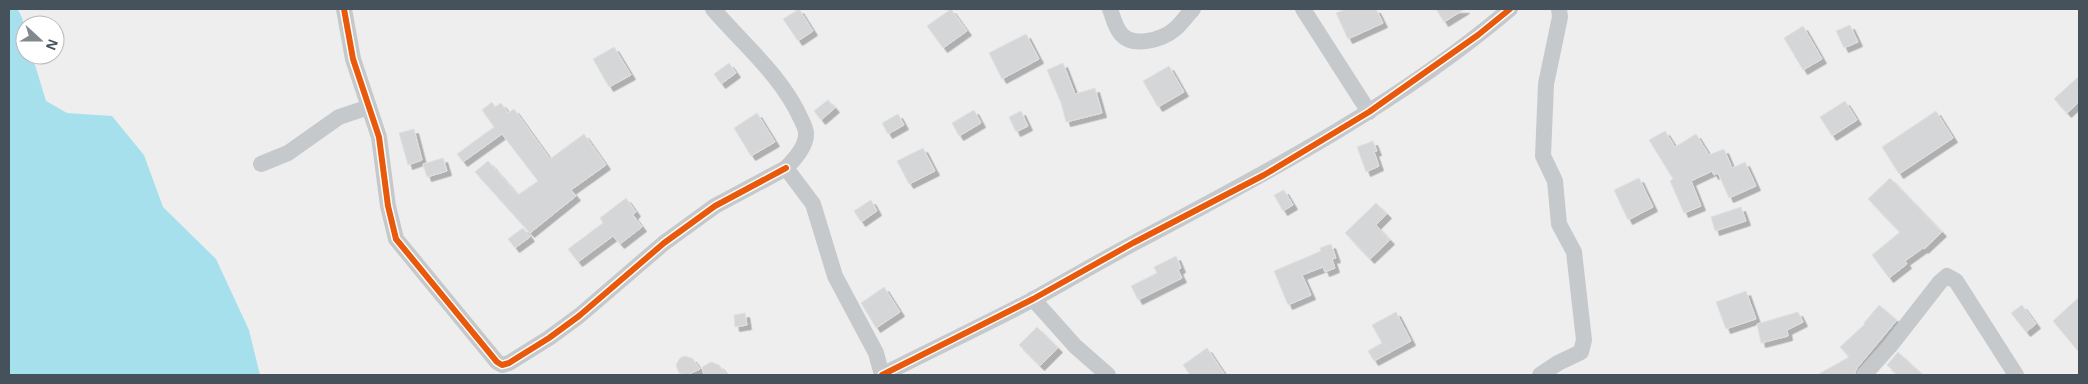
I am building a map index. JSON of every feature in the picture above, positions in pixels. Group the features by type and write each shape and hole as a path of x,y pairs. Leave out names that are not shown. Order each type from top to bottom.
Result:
{"street":[{"path":"344,9 353,58 379,138 388,206 396,239 497,362 502,365 510,363 550,338 579,316 664,243 715,206 786,168 793,162 804,143 807,132 798,112 784,88 714,9"},
{"path":"1110,9 1121,35 1134,42 1155,39 1174,30 1193,9"},
{"path":"1303,9 1369,112"},
{"path":"786,168 813,204 834,276 876,353 882,375 1033,299 1133,243 1264,175 1369,112 1478,35 1510,9"},
{"path":"1540,375 1558,362 1581,352 1584,340 1574,252 1559,224 1555,181 1543,156 1546,84 1560,17 1558,9"},
{"path":"261,164 288,153 339,117 369,107"},
{"path":"1864,375 1890,346 1940,282 1947,276 1956,281 2016,375"},
{"path":"1033,299 1075,346 1108,375"}],"water":[{"path":"9,9 17,9 20,15 15,15 15,65 35,65 46,101 67,113 112,116 144,155 163,207 216,259 249,330 260,375 9,375"}],"building":[{"path":"799,9 813,31 798,41 783,19"},
{"path":"951,9 967,31 943,48 927,26"},
{"path":"1346,9 1376,9 1383,23 1348,39 1336,13"},
{"path":"1436,9 1465,9 1444,22"},
{"path":"1850,25 1858,42 1844,48 1836,31"},
{"path":"1803,26 1822,59 1803,70 1784,38"},
{"path":"1026,34 1039,59 1002,79 989,53"},
{"path":"614,47 631,75 609,87 593,59"},
{"path":"729,63 736,73 721,84 714,74"},
{"path":"1063,63 1075,94 1095,88 1102,113 1066,122 1061,103 1047,70"},
{"path":"1169,66 1184,92 1158,107 1143,81"},
{"path":"2079,76 2079,102 2067,113 2054,99"},
{"path":"828,100 835,108 821,120 814,111"},
{"path":"1845,101 1857,120 1832,136 1820,117"},
{"path":"492,102 495,107 501,103 508,113 514,109 550,159 584,134 606,165 571,190 576,196 530,233 475,172 488,161 518,195 538,181 502,134 463,162 457,154 494,127 482,110"},
{"path":"974,110 981,123 959,136 952,123"},
{"path":"1021,111 1028,126 1016,132 1009,117"},
{"path":"1936,111 1953,138 1899,174 1882,147"},
{"path":"757,113 775,142 751,156 734,128"},
{"path":"898,114 904,125 888,134 882,123"},
{"path":"414,129 422,160 408,165 399,133"},
{"path":"1665,131 1675,147 1696,134 1709,155 1724,149 1732,168 1745,162 1756,186 1729,198 1718,173 1714,175 1712,171 1691,181 1701,206 1684,213 1670,181 1673,179 1649,140"},
{"path":"1373,141 1377,151 1374,152 1379,166 1366,172 1357,147"},
{"path":"923,148 935,171 909,184 897,161"},
{"path":"443,158 447,171 427,177 423,164"},
{"path":"1639,178 1653,207 1628,220 1614,190"},
{"path":"1890,178 1942,232 1924,249 1905,261 1907,264 1889,278 1872,255 1900,232 1868,199"},
{"path":"1284,190 1293,205 1283,211 1274,195"},
{"path":"626,198 636,212 633,215 642,227 620,244 613,236 578,262 568,249 603,223 600,218"},
{"path":"871,200 877,211 861,222 854,211"},
{"path":"1376,203 1387,214 1376,225 1390,240 1370,259 1345,233"},
{"path":"1741,207 1746,221 1715,231 1711,217"},
{"path":"523,228 530,237 515,248 508,239"},
{"path":"1331,244 1336,258 1332,259 1335,268 1325,272 1323,267 1302,275 1311,295 1288,305 1274,271 1321,251 1320,248"},
{"path":"1176,256 1181,268 1178,270 1182,278 1138,300 1131,286 1157,273 1154,267"},
{"path":"884,287 900,312 876,328 861,303"},
{"path":"1746,291 1756,319 1726,329 1716,302"},
{"path":"2079,297 2079,352 2053,321"},
{"path":"1879,305 1897,320 1857,368 1854,375 1817,375 1849,357 1840,347 1865,324"},
{"path":"2022,305 2036,324 2026,332 2011,313"},
{"path":"1396,312 1411,341 1374,361 1368,351 1382,343 1372,325"},
{"path":"1798,312 1803,322 1787,330 1788,336 1761,343 1757,324"},
{"path":"745,313 747,325 735,327 734,315"},
{"path":"1037,327 1058,348 1040,366 1019,345"},
{"path":"1207,348 1225,375 1190,375 1183,365"},
{"path":"1898,352 1923,375 1898,375 1887,365"},
{"path":"684,356 692,358 700,369 687,375 679,373 676,365 680,358"},
{"path":"711,362 719,365 727,375 704,375 702,367"}],"cycle path":[{"path":"344,9 353,59 379,137 388,206 396,239 497,362 502,365 509,363 549,338 579,316 664,243 715,206 786,168"},
{"path":"882,375 1033,299 1133,243 1264,175 1369,112 1478,35 1510,9"}]}
